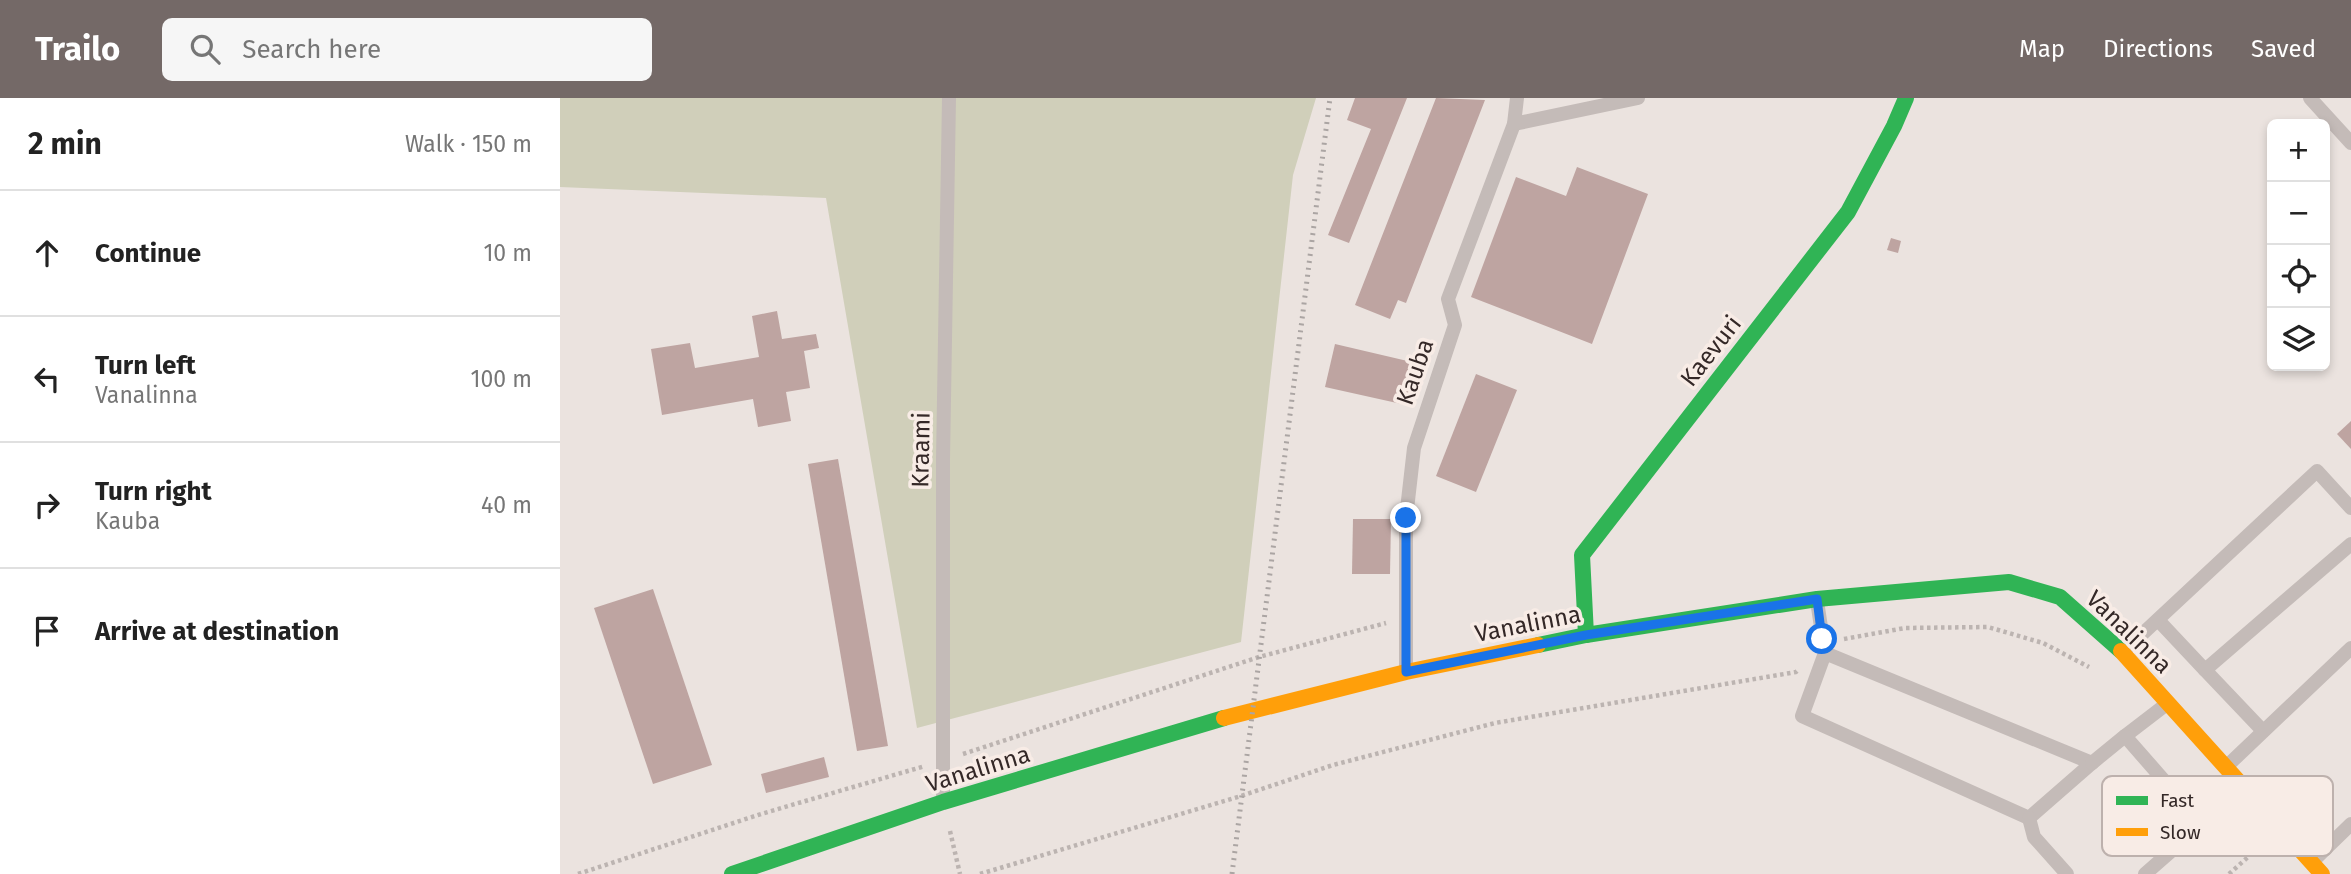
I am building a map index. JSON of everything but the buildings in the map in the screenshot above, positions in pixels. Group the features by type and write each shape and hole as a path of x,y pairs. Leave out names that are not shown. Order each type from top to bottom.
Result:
{"street":[{"name":"Kaevuri","path":"1586,635 1582,555 1848,212 1906,98"},
{"name":"Vanalinna","path":"732,874 943,802 1252,709 1406,672 1586,635 1817,599 2009,582 2060,597 2111,640 2232,776"}],"lane":[{"name":"Kraami","path":"943,802 943,473 949,98"},
{"name":"Kauba","path":"1406,672 1406,518 1414,448 1455,325 1448,299 1514,124 1517,98"},
{"path":"1514,124 1638,98"},
{"path":"2310,98 2351,143"},
{"path":"2123,652 2317,471 2351,508"},
{"path":"2205,670 2351,544"},
{"path":"1817,599 1824,646 1802,716 2029,818"},
{"path":"2158,620 2263,731"},
{"path":"1824,646 2092,763"},
{"path":"2225,768 2351,648"},
{"path":"2029,818 2092,763 2169,703"},
{"path":"2125,736 2160,776"},
{"path":"2029,818 2034,837 2067,874"},
{"path":"2333,847 2351,824"},
{"path":"2146,874 2166,856"}],"path":[{"path":"578,874 761,814 943,760 1259,657 1406,618"},
{"path":"980,874 1241,796 1333,765 1482,726 1796,672 1824,646 1845,639 1905,628 1988,626 2043,643 2098,672"},
{"path":"943,802 960,874"},
{"path":"2229,874 2249,856"}],"green space":[{"path":"560,98 1316,98 1293,175 1241,642 917,728 826,198 560,187"}],"railway":[{"path":"1232,874 1330,98"}],"traffic: fast":[{"path":"1586,635 1582,555 1848,212 1906,98"},
{"path":"1538,645 1817,599 2009,582 2060,597 2121,651"},
{"path":"732,874 943,802 1224,718"}],"traffic: slow":[{"path":"1224,718 1406,672 1538,645"},
{"path":"2121,651 2234,776"},
{"path":"2306,856 2322,874"}],"route":[{"path":"1406,518 1406,672 1586,635 1817,599 1822,639"}]}
